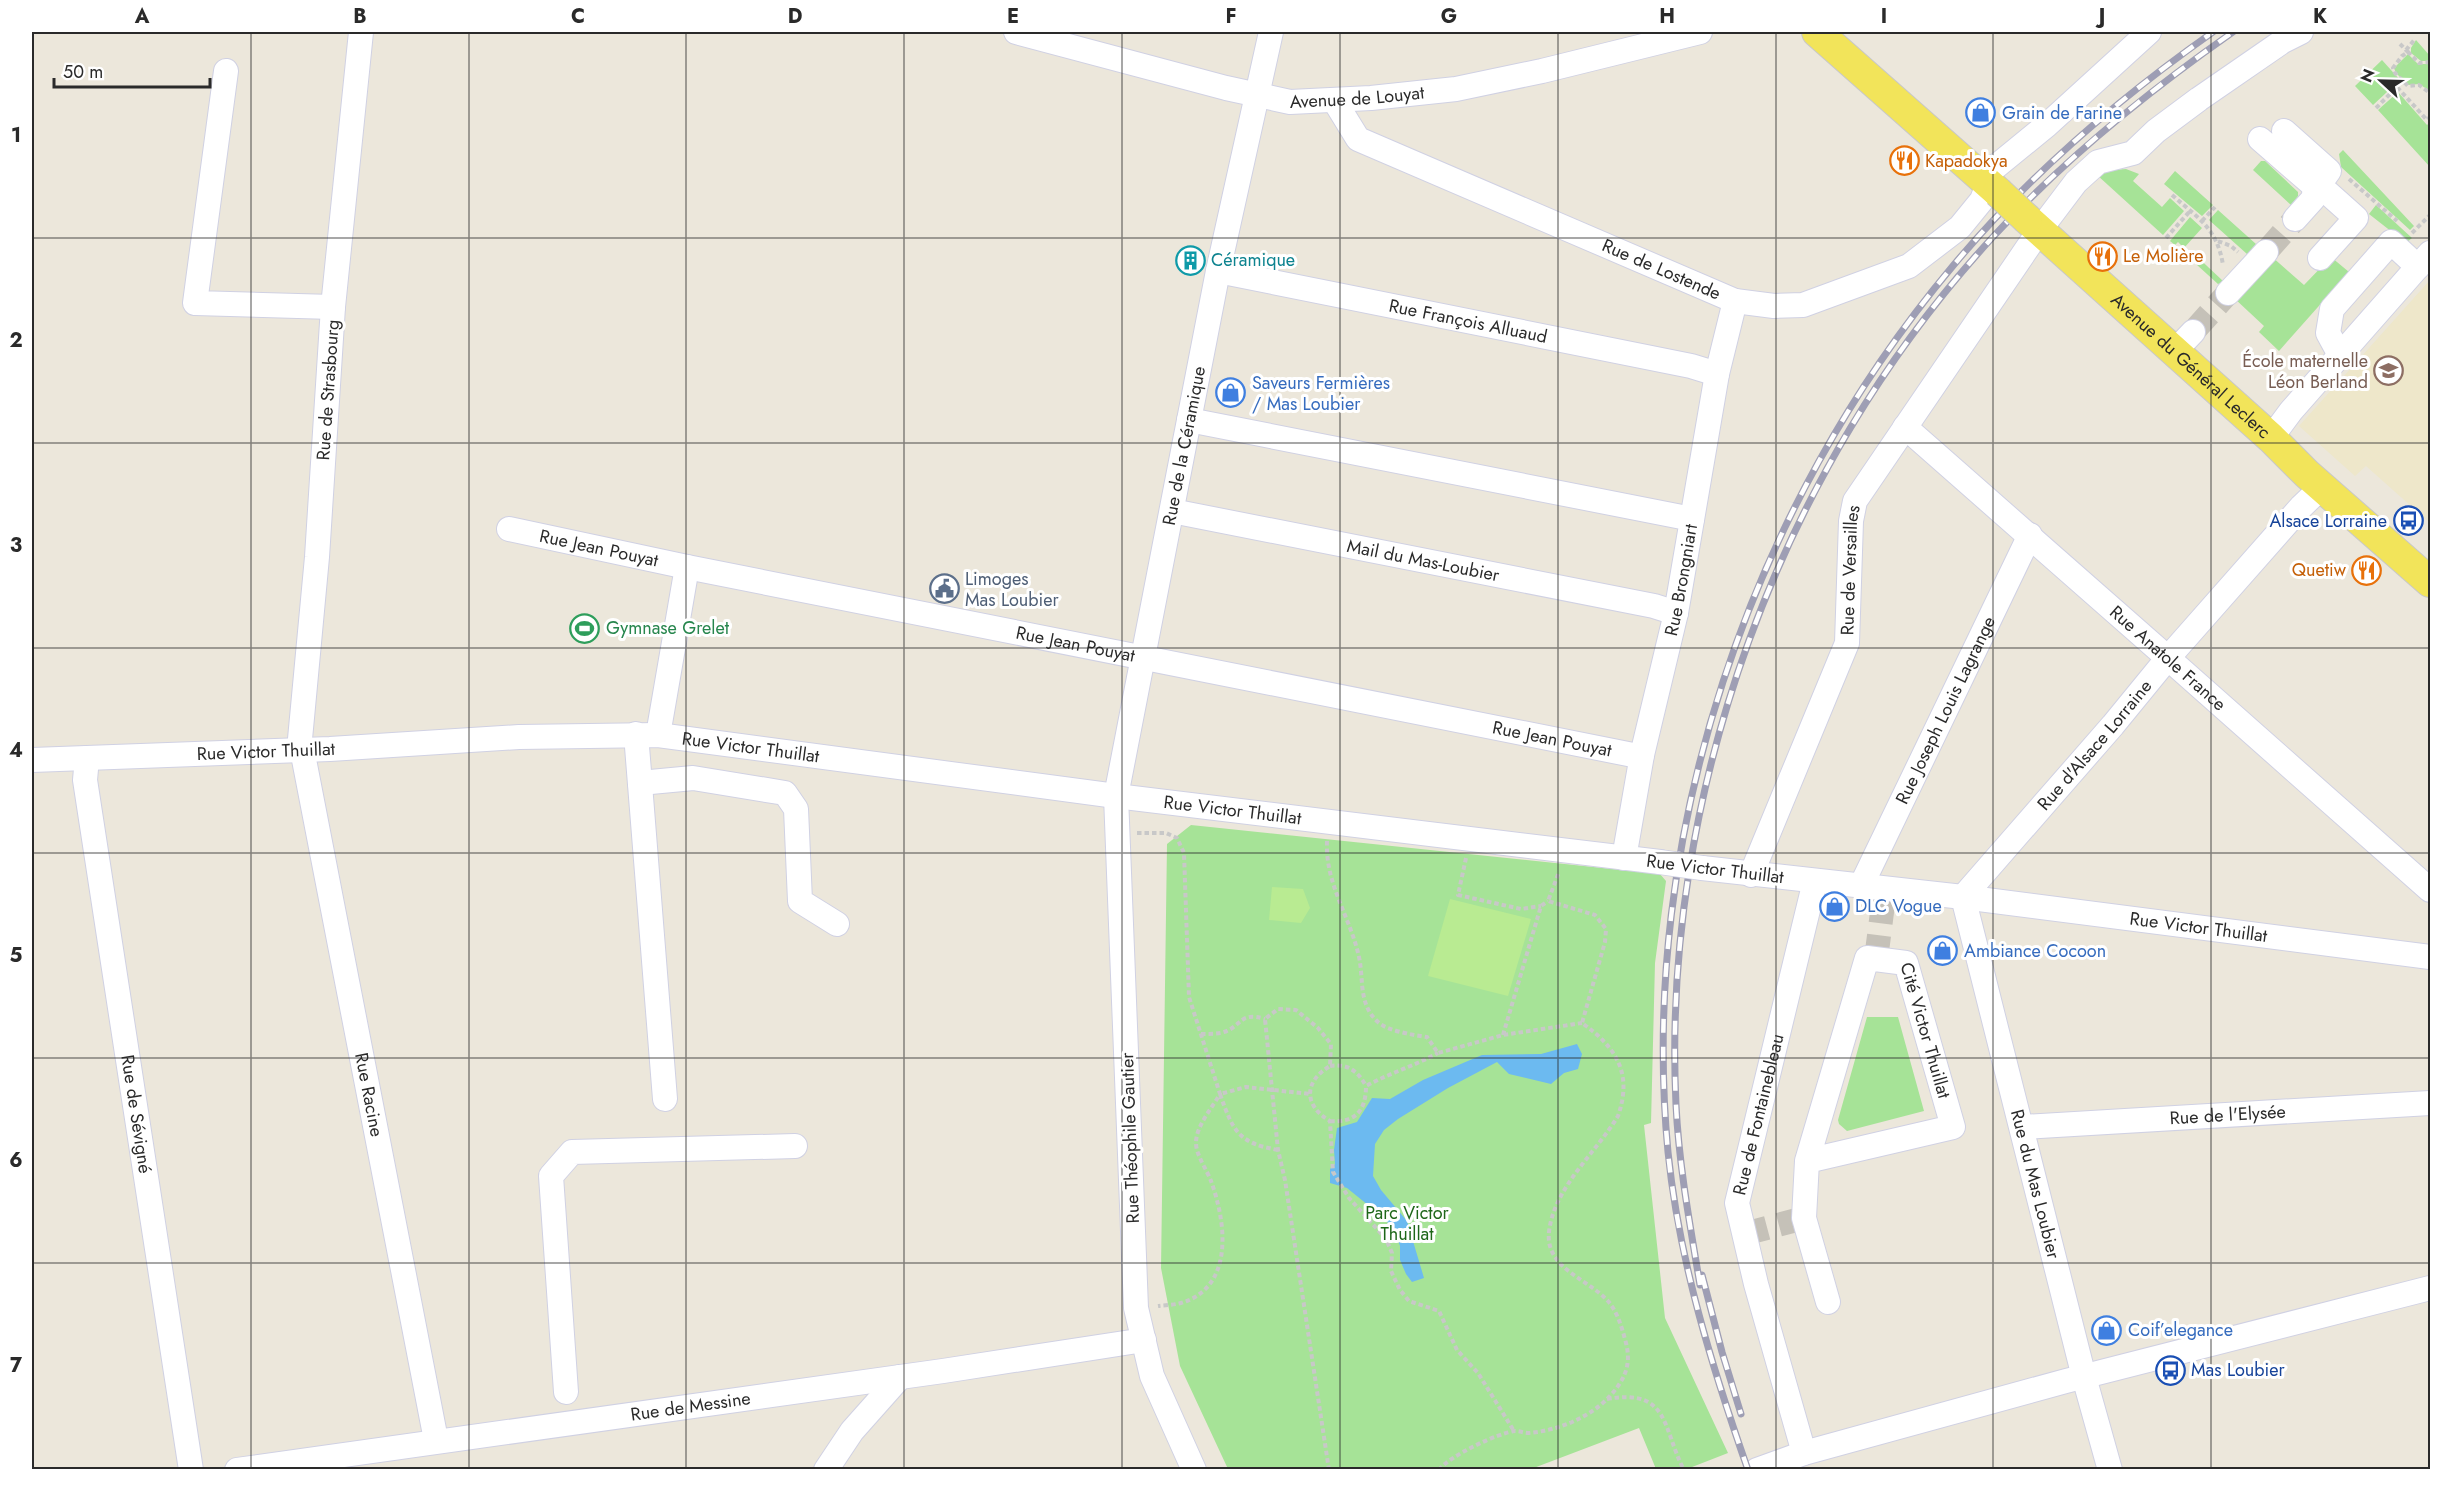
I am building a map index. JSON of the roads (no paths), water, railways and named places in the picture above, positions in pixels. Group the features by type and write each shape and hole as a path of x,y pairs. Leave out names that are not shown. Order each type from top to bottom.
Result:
{"main road":[{"name":"Avenue du Général Leclerc","path":"1817,32 2033,225 2184,342 2307,474 2430,582"}],"street":[{"name":"Rue de Strasbourg","path":"302,749 300,739 317,557 333,307 361,32"},
{"name":"Avenue de Louyat","path":"1016,32 1226,88 1290,102 1456,89 1700,32"},
{"name":"Rue de la Céramique","path":"1116,796 1218,271 1271,32"},
{"path":"1989,185 2048,125 2149,32"},
{"name":"Rue de Versailles","path":"1751,874 1847,643 1851,520 1856,501 2033,225 2098,162 2133,153 2156,131 2199,99 2283,41 2301,32"},
{"path":"226,71 195,303 333,307"},
{"name":"Rue de Lostende","path":"1334,100 1358,139 1736,302 1774,306 1803,305 1909,266 1960,227 1982,200 1989,185"},
{"path":"2284,131 2329,171 2318,186 2313,199 2295,219"},
{"path":"2260,139 2356,218 2320,258"},
{"path":"2271,438 2290,411 2340,355 2424,260 2391,242 2332,309 2328,333 2340,355"},
{"path":"2231,290 2265,252"},
{"name":"Rue François Alluaud","path":"1218,271 1691,366 1717,374"},
{"name":"Rue Brongniart","path":"1624,858 1642,754 1676,613 1717,374 1736,302"},
{"path":"1189,420 1692,519"},
{"name":"Rue Anatole France","path":"1905,427 2031,535 2167,659 2430,890"},
{"name":"Rue d'Alsace Lorraine","path":"1963,897 2113,725 2167,659 2301,507 2323,486"},
{"name":"Mail du Mas-Loubier","path":"1172,511 1642,604 1676,613"},
{"name":"Rue Jean Pouyat","path":"509,529 1144,659 1633,755 1642,754"},
{"name":"Rue Joseph Louis Lagrange","path":"1861,886 2031,535"},
{"path":"665,1099 640,783 647,734 687,567"},
{"name":"Rue Victor Thuillat","path":"32,760 435,743 519,737 647,734 1116,796 1328,820 1751,874 1963,897 2430,957"},
{"name":"Rue Racine","path":"302,749 436,1440"},
{"name":"Rue de Sévigné","path":"87,758 85,780 192,1470"},
{"path":"640,783 693,778 785,793 796,809 800,901 837,924"},
{"name":"Rue Théophile Gautier","path":"1116,796 1136,1308 1152,1376 1194,1470"},
{"name":"Rue de Fontainebleau","path":"1804,1453 1756,1284 1737,1203 1815,881"},
{"name":"Rue du Mas Loubier","path":"1963,897 2110,1470"},
{"name":"Cité Victor Thuillat","path":"1807,1161 1953,1127 1906,963 1867,958 1807,1161 1804,1218 1828,1302"},
{"name":"Rue de l'Elysée","path":"2022,1127 2430,1103"},
{"path":"566,1392 551,1176 572,1152 795,1146"},
{"path":"1756,1470 1804,1453 2085,1377 2430,1288"},
{"name":"Rue de Messine","path":"237,1470 436,1440 900,1377 1144,1340"},
{"path":"826,1470 852,1431 900,1377"}],"water":[{"path":"1577,1044 1582,1054 1578,1069 1564,1073 1551,1084 1509,1074 1497,1062 1448,1088 1384,1130 1375,1144 1373,1176 1381,1190 1407,1221 1424,1278 1412,1282 1400,1260 1400,1246 1395,1232 1384,1218 1347,1188 1330,1183 1330,1169 1335,1164 1337,1128 1357,1122 1372,1098 1390,1099 1423,1080 1482,1055 1541,1054"}],"tunnel":[{"path":"2266,252 2295,219"},
{"path":"2193,332 2228,293"},
{"path":"1876,959 1885,889"},
{"path":"1744,1234 1804,1218"}],"railway":[{"path":"1748,1470 1710,1353 1680,1233 1668,1152 1663,1033 1671,915 1691,797 1723,682 1765,570 1818,463 1881,361 1952,267 2042,171 2108,112 2213,32"},
{"path":"1700,1285 1682,1173 1676,1105 1677,988 1689,870 1713,755 1749,641 1795,532 1851,427 1916,329 1991,239 2047,182 2106,129 2137,103 2233,32"},
{"path":"1702,1275 1741,1414"}],"place":[{"name":"Grain de Farine","path":"1981,113"},
{"name":"Kapadokya","path":"1904,161"},
{"name":"Le Molière","path":"2102,256"},
{"name":"Céramique","path":"1190,260"},
{"name":"École maternelle Léon Berland","path":"2389,371"},
{"name":"Saveurs Fermières / Mas Loubier","path":"1231,393"},
{"name":"Alsace Lorraine","path":"2408,521"},
{"name":"Quetiw","path":"2367,570"},
{"name":"Limoges Mas Loubier","path":"944,589"},
{"name":"Gymnase Grelet","path":"585,628"},
{"name":"DLC Vogue","path":"1834,906"},
{"name":"Ambiance Cocoon","path":"1943,951"},
{"name":"Coif’elegance","path":"2107,1330"},
{"name":"Mas Loubier","path":"2170,1370"}],"park label":[{"name":"Parc Victor Thuillat","path":"1407,1223"}]}
